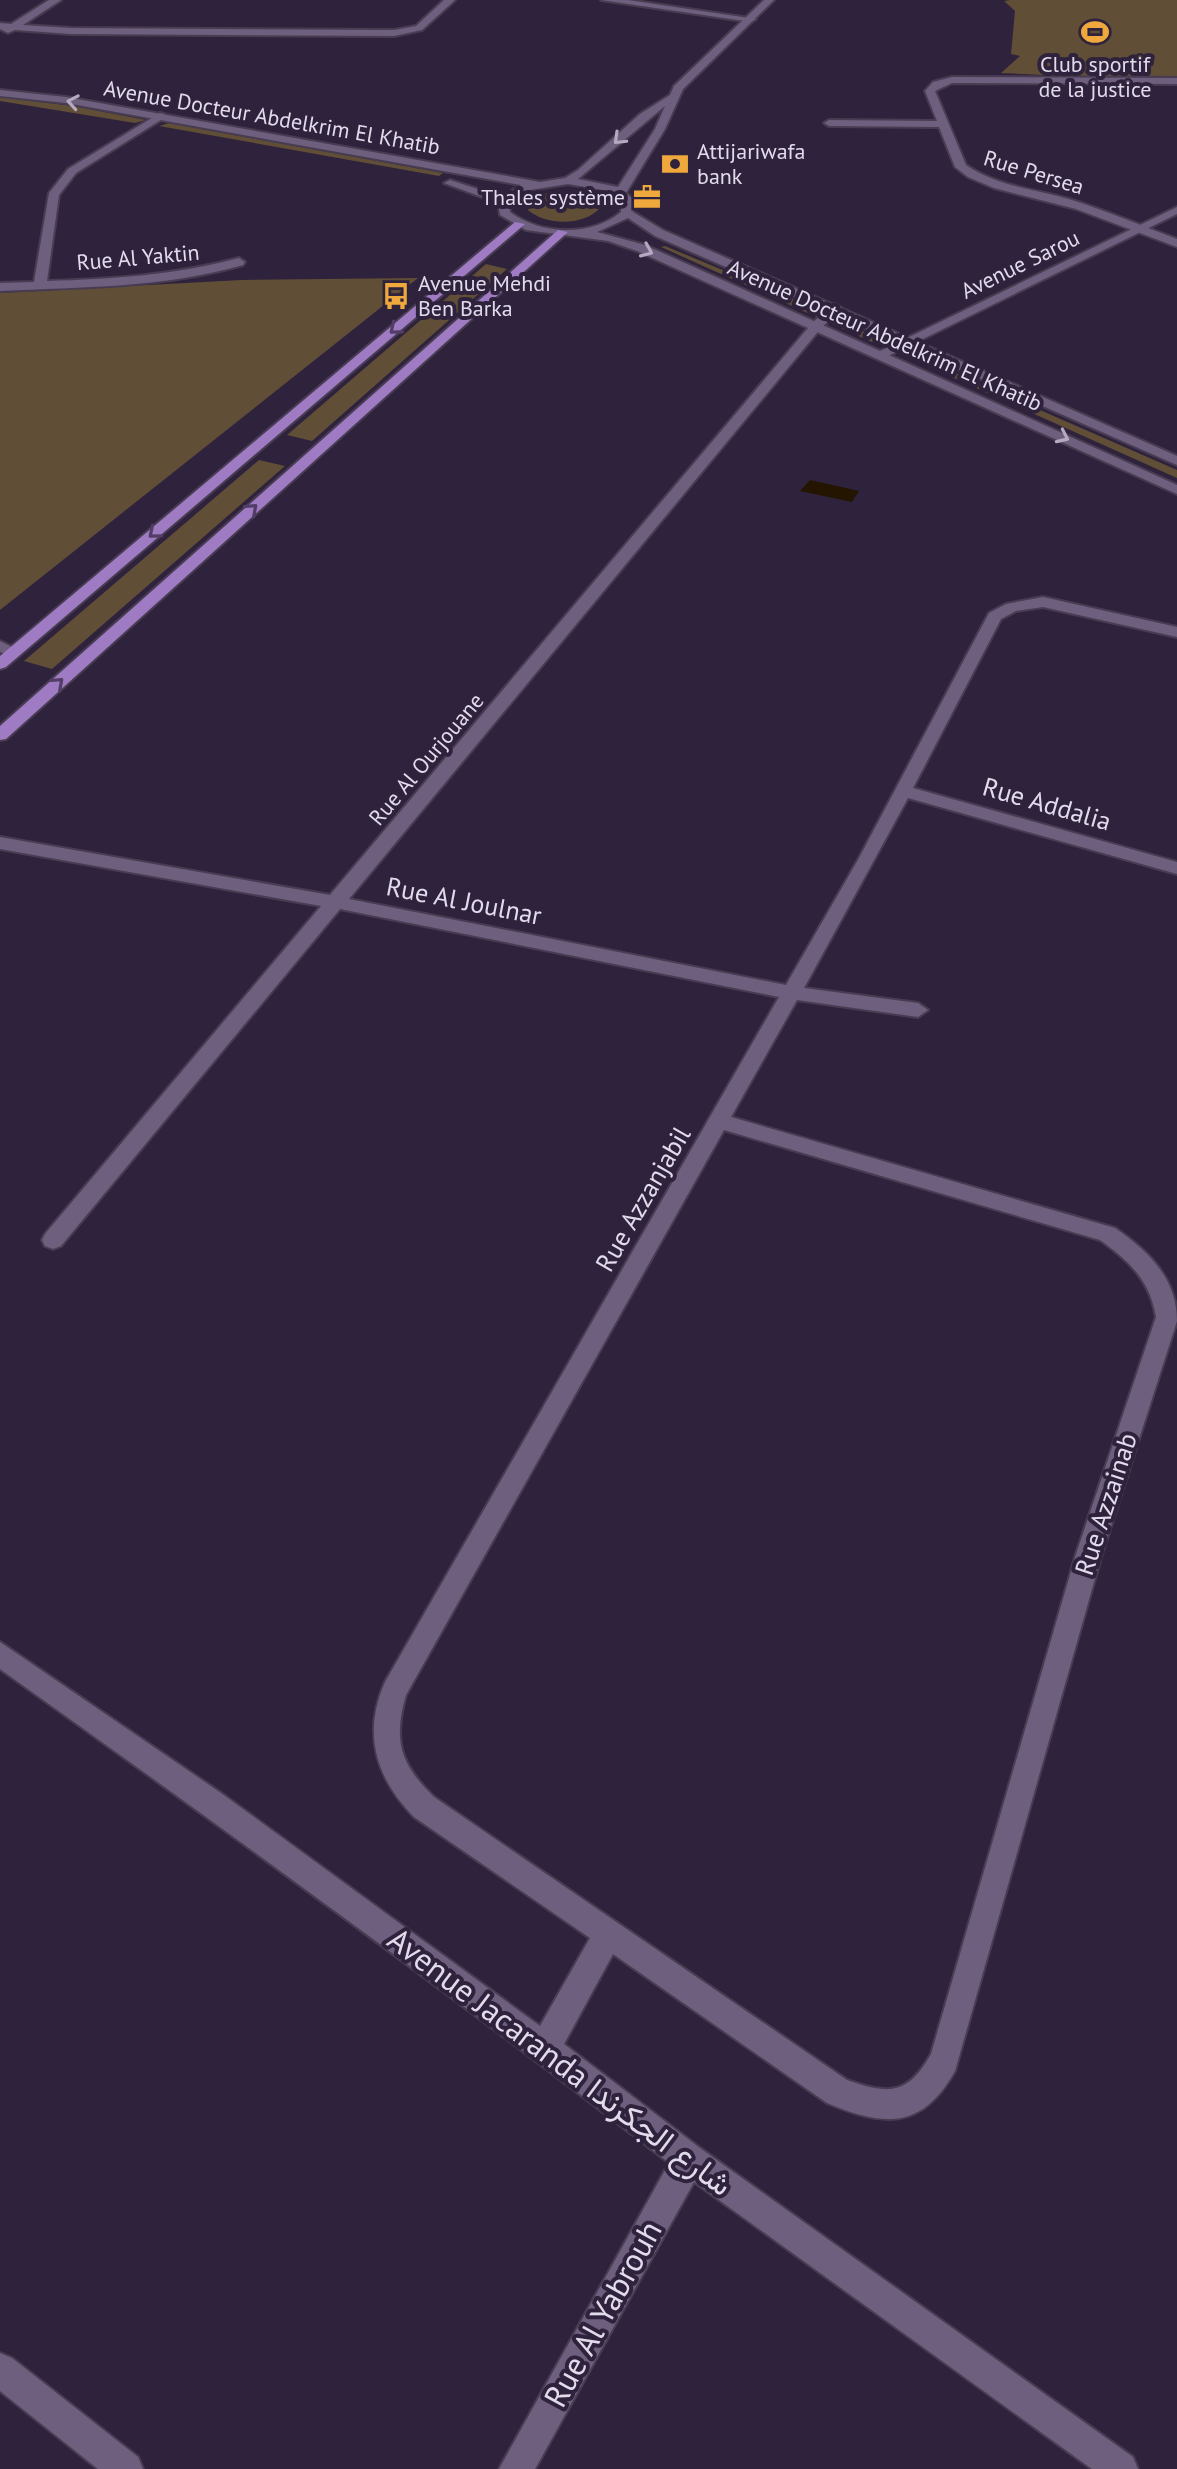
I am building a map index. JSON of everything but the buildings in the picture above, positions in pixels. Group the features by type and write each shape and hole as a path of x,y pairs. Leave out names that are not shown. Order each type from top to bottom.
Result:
{"main road":[{"path":"0,664 7,649 519,224"},
{"path":"0,735 567,232"}],"street":[{"path":"0,35 6,27 56,0"},
{"path":"6,27 71,31 394,33 419,28 450,0"},
{"path":"606,0 751,19"},
{"path":"568,181 591,166 646,114 671,98 689,75 769,0"},
{"name":"Rue Persea","path":"1177,81 944,81 930,91 961,167 971,174 991,183 1076,205 1177,243"},
{"name":"Avenue Docteur Abdelkrim El Khatib","path":"0,93 160,116 536,184"},
{"path":"620,193 663,123 671,98"},
{"path":"0,105 50,111"},
{"name":"Rue Al Yaktin","path":"40,285 55,189 72,171 160,116"},
{"path":"829,123 944,124"},
{"name":"Avenue Docteur Abdelkrim El Khatib","path":"128,126 159,132"},
{"name":"Avenue Docteur Abdelkrim El Khatib","path":"438,181 468,187 504,201"},
{"path":"519,224 504,213 504,201 510,194 536,184 568,181 598,184 627,199 627,213"},
{"name":"Avenue Sarou","path":"881,354 1177,210"},
{"path":"567,232 607,226 627,213"},
{"path":"627,213 659,233 909,340 1177,461"},
{"name":"Avenue Docteur Abdelkrim El Khatib","path":"519,224 627,242 817,325 1177,490"},
{"name":"Rue Al Yaktin","path":"0,287 175,278 239,262"},
{"name":"Rue Al Ourjouane","path":"53,1240 817,325 835,308"},
{"name":"Rue Azzanjabil","path":"608,1934 424,1807 406,1790 386,1752 383,1733 394,1691 792,993 995,616 1012,607 1043,602 1177,632"},
{"name":"Rue Addalia","path":"903,791 1177,868"},
{"name":"Rue Al Joulnar","path":"0,843 335,902 792,993 918,1010"},
{"name":"Rue Azzainab","path":"608,1934 838,2092 871,2104 895,2104 919,2098 931,2086 944,2060 1089,1554 1167,1317 1165,1299 1155,1274 1134,1252 1107,1234 719,1121"},
{"name":"Avenue Jacaranda شارع الجكرندا","path":"0,1654 211,1803 545,2048 689,2159 1121,2469"},
{"path":"545,2048 608,1934"},
{"name":"Rue Al Yabrouh","path":"516,2469 689,2159"},
{"path":"0,2370 126,2469"}],"shaded area":[{"name":"Club sportif de la justice","path":"1177,0 1177,81 1001,73 1020,56 1011,54 1015,11 1004,1"},
{"path":"0,97 73,106 146,120 135,123 0,101"},
{"path":"169,123 443,173 439,176 159,126"},
{"path":"569,192 596,199 600,208 585,218 565,222 545,219 528,210 531,200 547,193"},
{"path":"665,246 882,340 872,342 661,247"},
{"path":"486,264 507,269 312,441 287,435"},
{"path":"418,278 0,610 0,293 241,280"},
{"path":"908,352 1177,470 1177,478 905,356"},
{"path":"259,460 285,466 52,669 24,661"},
{"path":"810,480 859,491 852,502 800,491"}],"place":[{"name":"Club sportif de la justice","path":"1095,32"},
{"name":"Attijariwafa bank","path":"675,164"},
{"name":"Thales système","path":"647,197"},
{"name":"Avenue Mehdi Ben Barka","path":"396,296"}]}
